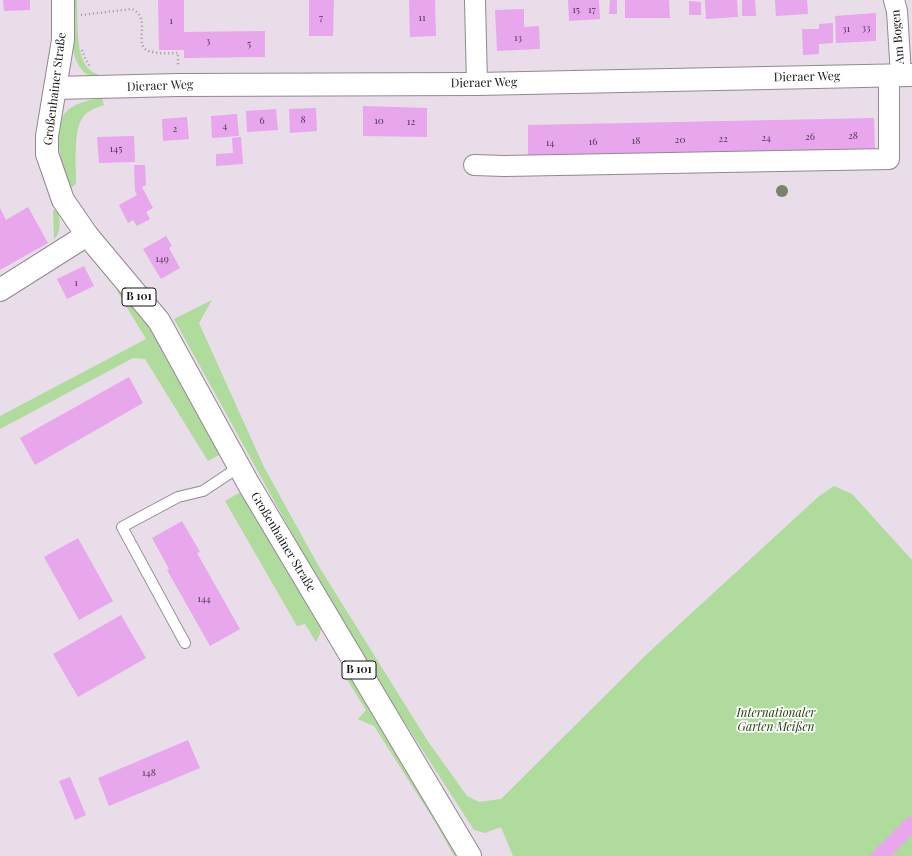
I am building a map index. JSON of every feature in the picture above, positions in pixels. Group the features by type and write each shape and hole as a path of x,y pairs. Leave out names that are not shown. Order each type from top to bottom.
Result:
{"main road":[{"name":"Großenhainer Straße","path":"72,4 63,40 47,136 47,154 63,200 87,235 159,321 239,467 470,856"},
{"name":"Dieraer Weg","path":"55,88 178,85 477,84 901,75"},
{"path":"0,290 87,235"}],"street":[{"path":"475,0 477,84"},
{"name":"Am Bogen","path":"474,166 889,160 901,75 897,12 894,0"}],"lane":[{"path":"185,643 122,527 178,496 203,491 239,467"}],"path":[{"path":"72,4 80,15 81,22"},
{"path":"80,15 132,9 138,12 141,17 142,24 141,38 143,45 147,50 152,52 178,53 178,85"},
{"path":"81,43 85,58 88,65 92,69"}],"green space":[{"path":"72,0 77,0 78,35 83,61 94,73 107,80 92,77 84,72 78,64 72,43"},
{"path":"102,98 104,105 87,113 80,123 76,139 76,184 72,187 69,186 63,168 59,146 60,126 63,117 68,110 76,105"},
{"path":"57,209 59,216 59,229 57,236 54,239 53,211"},
{"path":"120,288 149,326 218,445 219,455 208,461 145,359 133,358 0,429 0,416 146,339 117,291"},
{"name":"Internationaler Garten Meißen","path":"212,300 199,323 264,467 318,565 427,740 467,796 479,802 501,799 648,653 818,497 834,486 852,494 912,560 912,856 513,856 501,827 485,833 474,830 358,650 311,568 174,319"},
{"path":"239,493 248,500 321,629 316,642 305,624 297,626 225,501"},
{"path":"341,670 346,671 349,674 403,759 461,856 454,856 435,822 374,726 358,719 366,710"}],"building":[{"path":"3,0 30,0 30,10 4,11"},
{"path":"158,0 184,0 184,32 265,31 265,57 184,58 184,50 159,50"},
{"path":"309,0 334,0 333,36 309,36"},
{"path":"409,0 435,0 436,36 410,37"},
{"path":"568,0 599,0 600,19 569,21"},
{"path":"610,0 617,0 617,14 609,14"},
{"path":"625,0 669,0 670,18 625,18"},
{"path":"705,0 737,0 738,17 706,19"},
{"path":"742,0 755,0 756,16 742,16"},
{"path":"775,0 807,0 808,14 776,16"},
{"path":"689,1 701,2 701,15 689,15"},
{"path":"524,9 524,27 539,26 540,49 497,51 495,10"},
{"path":"876,13 876,41 836,43 835,16"},
{"path":"833,23 833,43 819,44 819,54 803,55 802,29 819,29 819,24"},
{"path":"363,106 427,108 427,137 363,136"},
{"path":"316,108 317,131 290,133 289,109"},
{"path":"276,109 278,130 247,132 246,111"},
{"path":"237,114 239,136 212,138 211,116"},
{"path":"187,117 189,139 163,141 162,119"},
{"path":"874,118 875,153 528,161 528,125"},
{"path":"134,136 135,162 99,163 97,137"},
{"path":"241,137 243,164 216,166 216,154 233,153 232,138"},
{"path":"134,165 145,165 146,185 142,187 153,208 146,212 150,219 137,226 133,220 128,223 119,205 137,195 135,191"},
{"path":"28,207 48,243 0,270 0,208 6,220"},
{"path":"166,236 172,246 169,248 180,268 161,279 143,249"},
{"path":"84,266 94,286 67,299 57,279"},
{"path":"129,377 143,403 35,465 20,438"},
{"path":"182,521 200,552 197,553 240,629 210,646 167,570 169,569 152,538"},
{"path":"78,538 113,601 79,620 44,557"},
{"path":"121,615 146,658 78,697 53,654"},
{"path":"188,740 200,768 109,806 98,778"},
{"path":"70,777 86,815 75,820 59,781"},
{"path":"909,816 912,819 912,835 891,856 869,856"}]}
